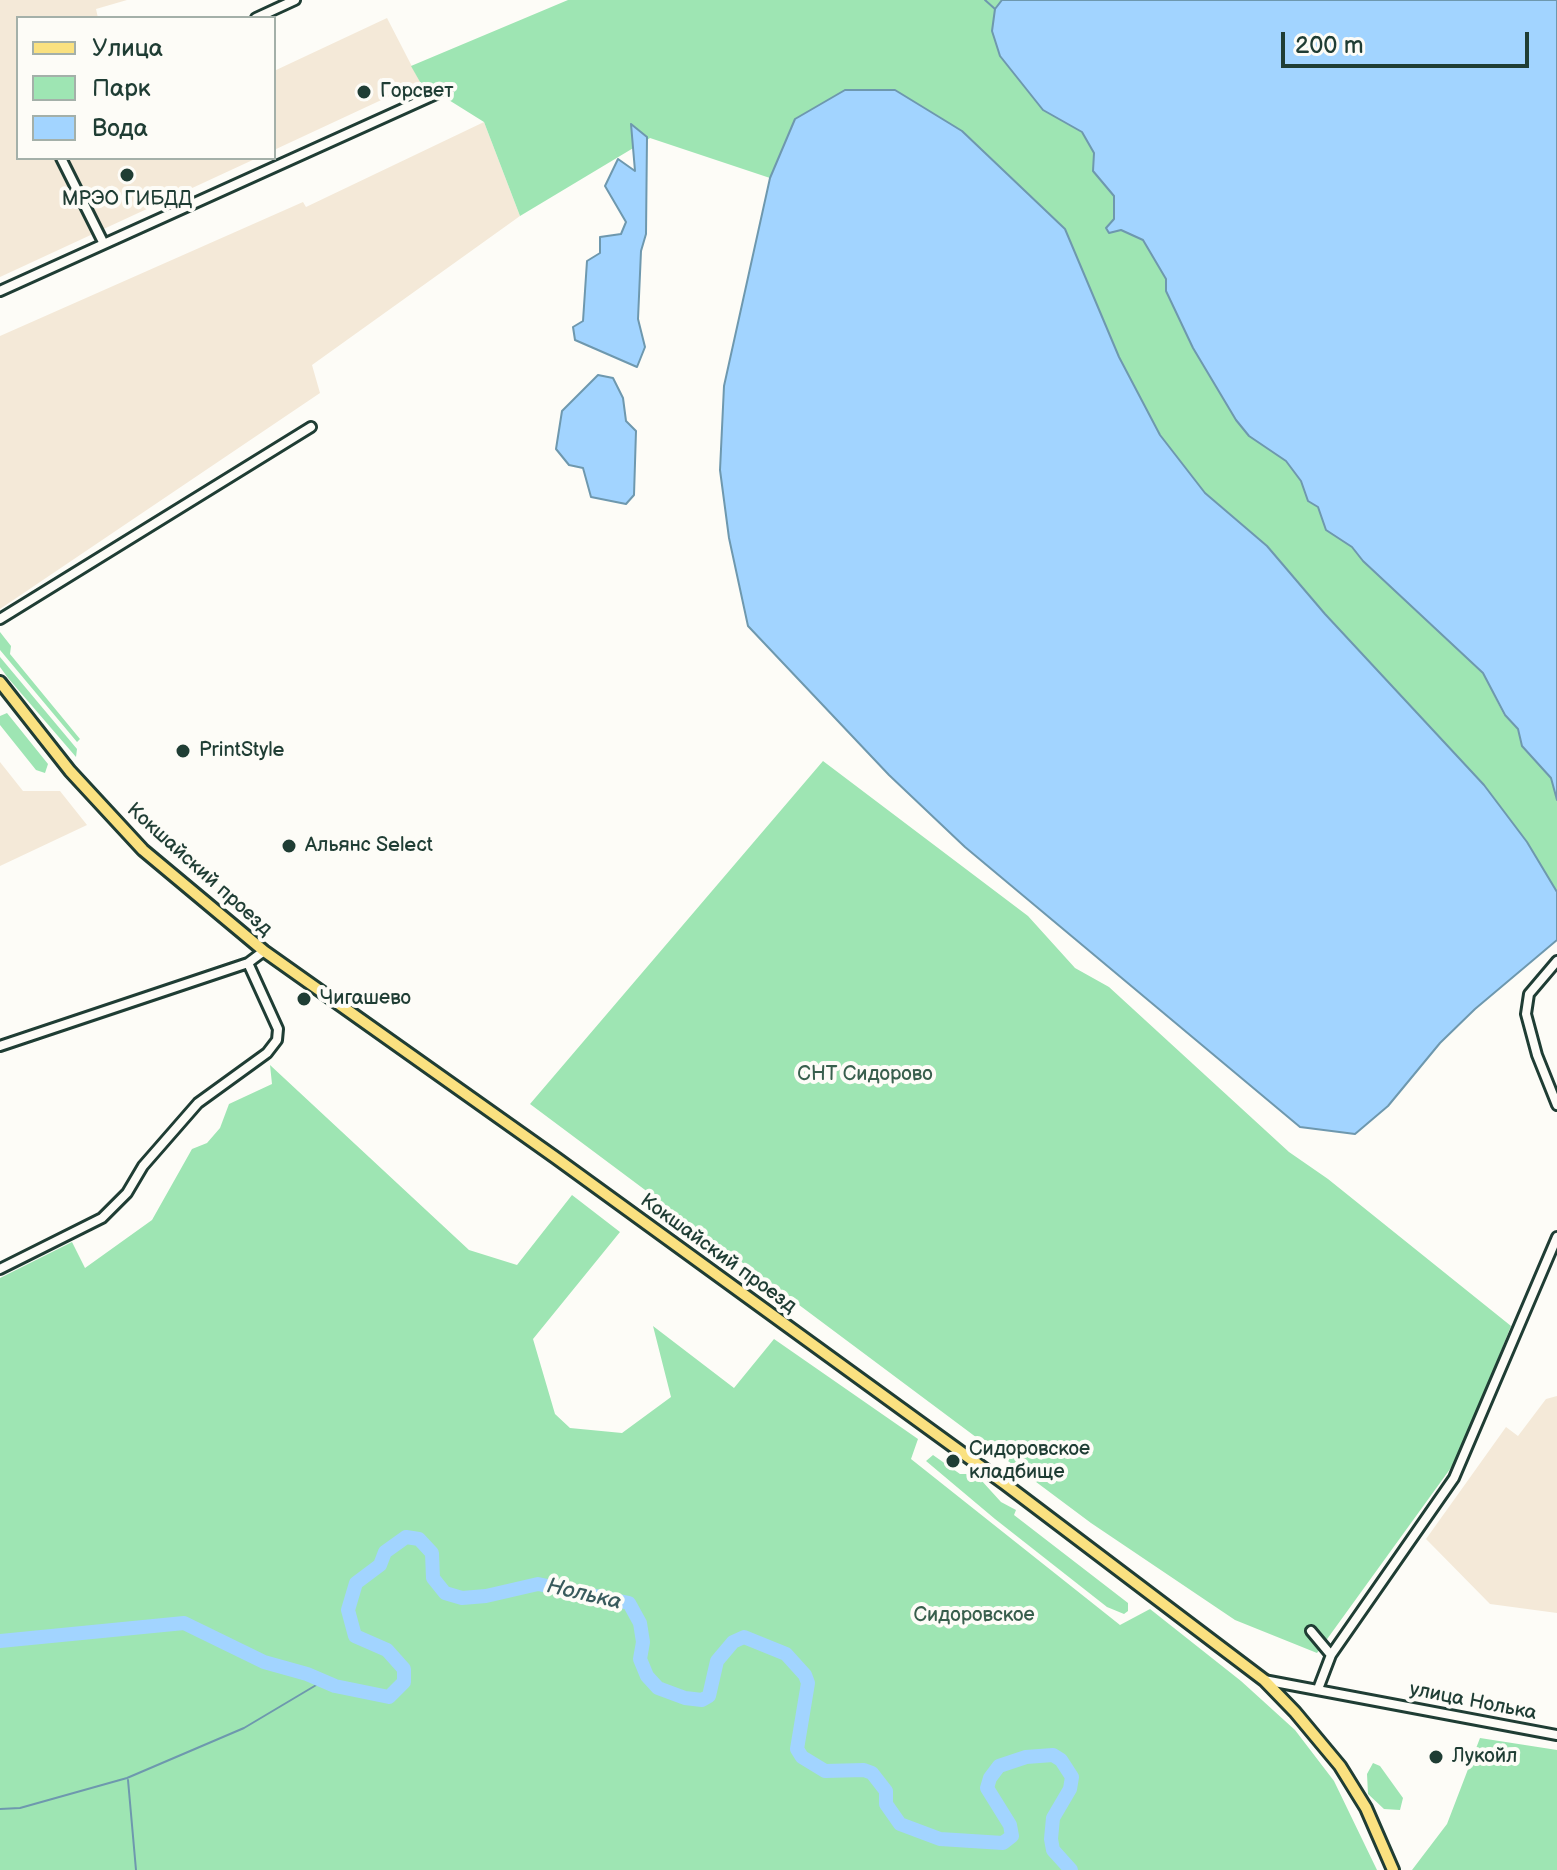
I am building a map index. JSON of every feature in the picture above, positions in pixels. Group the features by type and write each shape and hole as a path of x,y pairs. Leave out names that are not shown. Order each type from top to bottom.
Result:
{"main road":[{"name":"Кокшайский проезд","path":"0,682 70,771 143,850 264,951 354,1018 556,1158 1005,1484 1264,1680 1340,1766 1366,1808 1393,1870"}],"street":[{"path":"260,16 295,0"},
{"path":"0,291 447,89"},
{"path":"62,160 103,242"},
{"path":"0,619 311,427"},
{"path":"0,1046 248,963 264,951"},
{"path":"1557,961 1529,994 1526,1014 1532,1041 1557,1105"},
{"path":"0,1269 108,1213 127,1193 143,1166 198,1103 267,1053 277,1040 273,1014 248,963"},
{"path":"1318,1689 1331,1655 1454,1478 1557,1237"},
{"path":"1311,1631 1331,1655"},
{"name":"улица Нолька","path":"1264,1680 1557,1735"}],"shaded area":[{"path":"0,0 127,0 96,9 98,16 16,16 16,160 253,160 0,277"},
{"path":"387,18 420,82 276,149 276,70"},
{"path":"484,122 520,216 312,365 320,393 0,609 0,336 303,202 306,207"},
{"path":"0,762 23,791 60,791 87,825 0,866"},
{"path":"1557,1396 1557,1613 1490,1604 1426,1539 1506,1427 1518,1436 1546,1399"}],"green space":[{"path":"568,0 1002,0 995,9 1043,110 1082,132 1094,153 1093,171 1114,196 1114,219 1121,230 1143,240 1167,279 1166,291 1193,348 1236,420 1249,436 1286,461 1301,481 1308,501 1318,507 1326,530 1352,547 1363,561 1483,673 1504,715 1518,729 1522,746 1551,778 1557,800 1557,893 1484,785 1325,614 1267,546 1205,493 1160,435 1119,357 1065,229 962,131 795,119 770,178 650,138 520,216 484,122 420,82 411,66"},
{"path":"0,632 11,646 10,654 80,739 77,742 0,650"},
{"path":"0,657 77,749 76,757 8,678 0,667"},
{"path":"7,713 48,764 45,773 36,770 0,725 0,716"},
{"name":"СНТ Сидорово","path":"823,761 1028,916 1075,968 1109,987 1289,1152 1328,1179 1511,1326 1458,1458 1317,1653 1235,1620 1091,1523 530,1104"},
{"name":"Сидоровское","path":"270,1065 469,1250 517,1265 572,1195 620,1232 533,1339 555,1414 570,1428 622,1433 671,1397 653,1326 734,1388 774,1339 918,1439 911,1459 1120,1625 1150,1609 1241,1681 1295,1730 1334,1781 1377,1870 0,1870 0,1278 72,1242 85,1268 152,1220 192,1149 207,1143 220,1128 229,1104 272,1084"},
{"path":"933,1455 960,1474 970,1474 981,1480 1001,1502 1016,1510 1014,1515 1128,1603 1128,1611 1124,1614 1107,1607 995,1519 926,1461"},
{"path":"1480,1738 1557,1750 1557,1870 1412,1870 1447,1824"},
{"path":"1373,1763 1380,1766 1403,1798 1400,1810 1384,1809 1368,1794 1367,1774"}],"water":[{"path":"1002,0 1557,0 1557,800 1551,778 1522,746 1518,729 1505,715 1483,673 1363,561 1352,547 1326,530 1318,507 1308,501 1301,481 1286,461 1249,436 1236,420 1193,348 1166,291 1166,279 1143,240 1121,230 1109,233 1106,228 1114,219 1114,196 1093,171 1094,153 1082,132 1043,110 1000,56 992,31 995,9"},
{"path":"845,90 895,90 962,131 1065,229 1119,357 1160,435 1205,493 1267,546 1325,614 1484,785 1527,842 1557,892 1557,940 1475,1009 1440,1043 1388,1106 1355,1134 1300,1127 965,847 889,775 748,626 729,538 720,470 724,386 770,178 795,119"},
{"path":"631,124 647,137 646,234 641,251 638,319 645,347 637,367 575,340 573,327 583,321 587,261 600,253 600,237 621,234 626,222 605,186 618,159 635,171"},
{"path":"598,375 613,378 623,398 626,421 636,431 634,495 626,504 591,497 583,468 569,465 556,449 562,411"}],"waterway":[{"path":"985,0 995,9"},
{"name":"Нолька","path":"0,1641 184,1623 264,1662 307,1674 335,1686 389,1697 404,1682 404,1669 387,1650 355,1636 348,1610 356,1583 380,1565 385,1552 406,1537 419,1539 432,1553 433,1578 445,1593 462,1598 486,1596 538,1584 629,1603 640,1623 643,1642 640,1659 647,1676 658,1688 685,1698 702,1700 709,1696 717,1661 733,1642 744,1637 786,1654 805,1675 808,1683 797,1749 802,1757 825,1771 864,1770 872,1773 886,1791 886,1804 900,1824 940,1839 1003,1843 1012,1836 1010,1825 987,1788 990,1778 999,1766 1026,1757 1053,1755 1061,1760 1072,1777 1070,1789 1053,1818 1051,1839 1053,1850 1071,1870"},
{"path":"0,1809 20,1808 127,1778 244,1728 323,1681"},
{"path":"128,1780 136,1870"}],"place":[{"name":"Горсвет","path":"364,92"},
{"name":"МРЭО ГИБДД","path":"127,175"},
{"name":"PrintStyle","path":"183,751"},
{"name":"Альянс Select","path":"289,846"},
{"name":"Чигашево","path":"304,999"},
{"name":"Сидоровское кладбище","path":"953,1461"},
{"name":"Лукойл","path":"1436,1757"}]}
